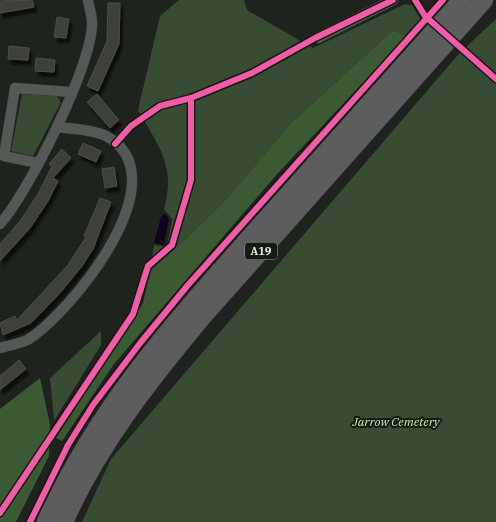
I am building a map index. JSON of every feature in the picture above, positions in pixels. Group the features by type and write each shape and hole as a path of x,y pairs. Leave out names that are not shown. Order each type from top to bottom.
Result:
{"highway":[{"path":"414,66 454,0"},
{"name":"A19","path":"64,522 78,490 101,450 139,394 414,66 462,0"},
{"name":"A19","path":"46,522 80,454 132,375 192,303 414,66 484,0"},
{"path":"414,66 496,0"}],"street":[{"path":"0,224 20,198 57,127 86,55 92,23 88,0"},
{"path":"318,38 393,0"},
{"path":"38,163 4,156 15,88 71,92"},
{"path":"0,348 28,339 80,290 113,242 130,199 129,163 116,144 105,136 57,127"}],"green space":[{"path":"179,0 244,0 247,10 313,48 405,4 412,5 421,20 407,36 393,30 292,122 222,204 150,272 154,245 167,247 172,219 164,209 168,181 167,169 159,146 138,110 160,16"},
{"path":"496,19 496,74 465,48"},
{"path":"393,30 407,36 278,173 114,364 62,441 56,438 143,303 150,272 222,204 292,122"},
{"name":"Jarrow Cemetery","path":"463,49 496,79 496,522 82,522 111,459"},
{"path":"22,94 56,96 60,100 60,104 33,156 11,151"},
{"path":"101,331 101,345 54,421 50,378"},
{"path":"40,378 50,425 49,456 16,522 0,522 0,409"}],"shaded area":[{"path":"165,214 169,219 164,245 154,243 161,217"}],"building":[{"path":"32,0 34,7 0,13 0,1"},
{"path":"108,3 120,3 119,44 98,91 87,86 107,41"},
{"path":"57,17 69,19 66,38 54,37"},
{"path":"9,46 29,48 28,60 8,59"},
{"path":"36,58 55,60 54,72 35,71"},
{"path":"97,94 119,120 110,128 87,102"},
{"path":"83,143 101,151 96,162 78,154"},
{"path":"62,149 71,158 53,178 58,181 48,201 30,228 0,261 0,244 20,221 38,194 52,166 49,164"},
{"path":"114,167 117,186 105,188 102,169"},
{"path":"100,198 111,202 93,249 82,266 60,293 31,323 3,335 0,323 15,316 17,320 68,265 86,237 84,236"},
{"path":"19,360 26,369 0,390 0,376"}],"cycle path":[{"path":"115,144 131,126 160,106 191,98 252,73 315,38 393,0"},
{"path":"415,0 425,16 496,79"},
{"path":"30,522 68,445 93,405 141,342 188,285 443,0"},
{"path":"0,513 133,314 148,266 172,245 191,180 191,98"}]}
